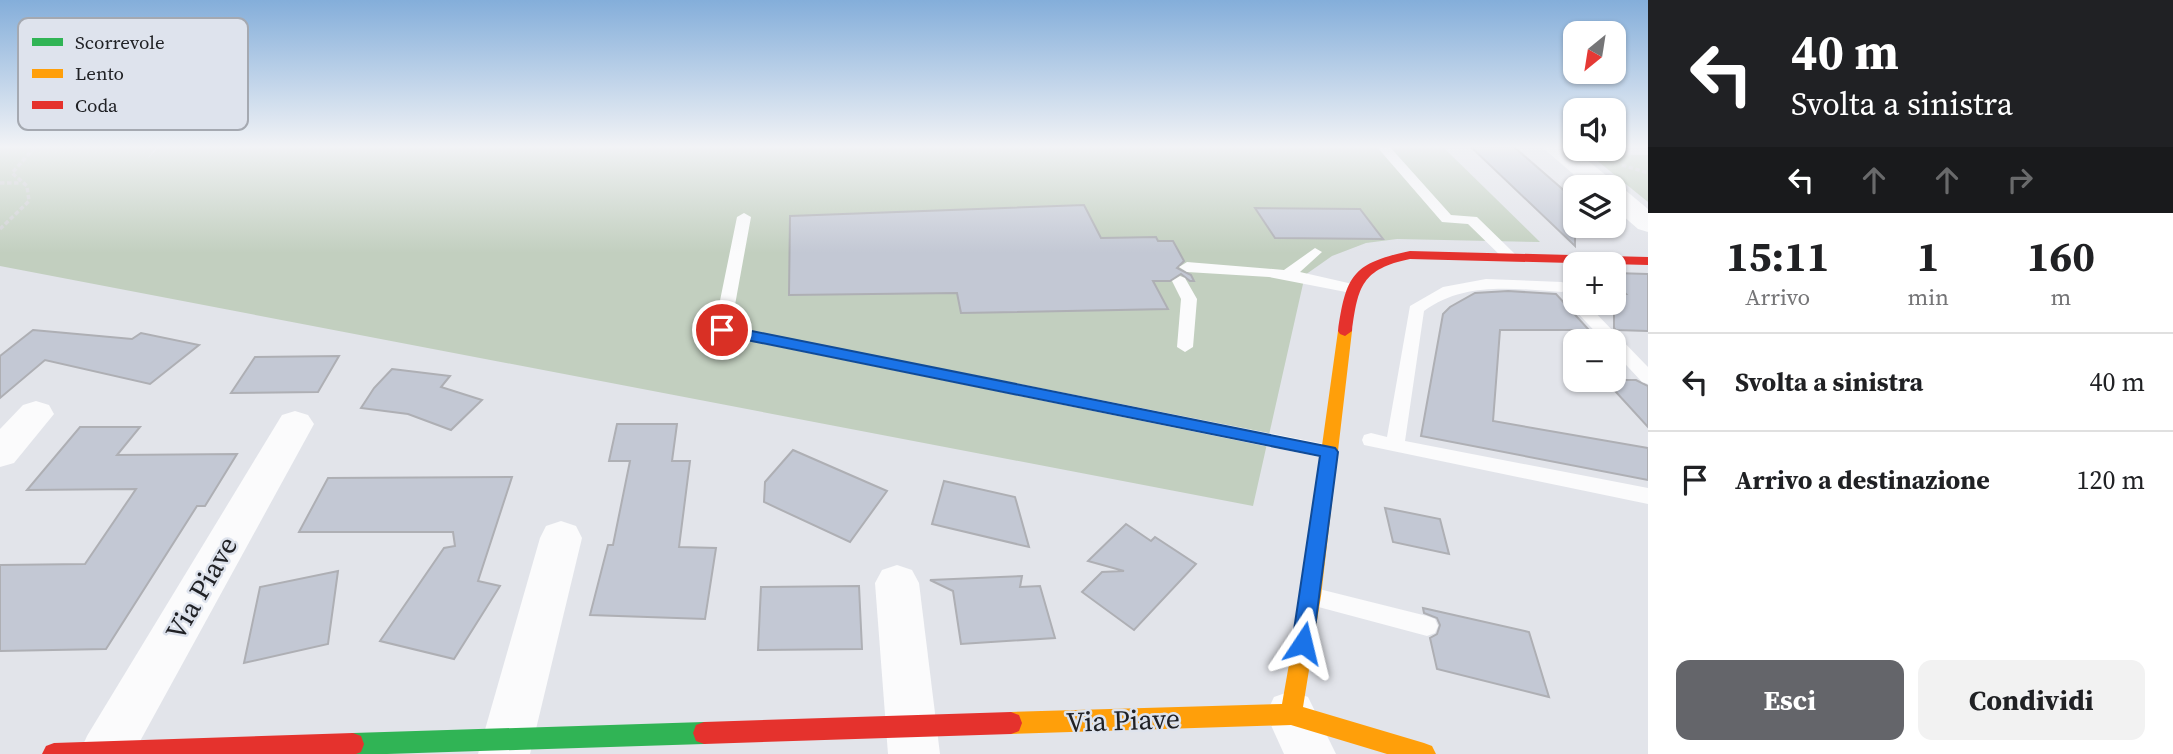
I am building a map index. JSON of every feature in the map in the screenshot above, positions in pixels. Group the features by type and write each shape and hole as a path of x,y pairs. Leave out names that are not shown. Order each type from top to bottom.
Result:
{"street":[{"path":"1626,205 1648,223"},
{"path":"1300,734 1311,596 1351,288 1368,265 1386,258 1410,255 1648,261"},
{"path":"0,453 36,414"},
{"name":"Via Piave","path":"106,753 295,424"},
{"path":"506,747 562,538"},
{"path":"897,583 913,740"},
{"name":"Via Piave","path":"106,753 1300,734 1424,754"},
{"path":"54,754 106,753"}],"lane":[{"path":"1414,182 1447,219 1472,220 1510,257"},
{"path":"744,217 722,330 1329,452"},
{"path":"1289,273 1315,252"},
{"path":"1535,258 1563,288"},
{"path":"1185,347 1189,299 1183,274 1289,273 1351,288"},
{"path":"1395,446 1416,309 1437,295 1466,285 1563,296"},
{"path":"1589,315 1648,378"},
{"path":"1371,440 1648,496"},
{"path":"1311,596 1427,626"}],"path":[{"path":"0,183 22,183 30,192 29,201 0,229"}],"green space":[{"path":"0,182 1479,182 1540,242 1397,239 1366,243 1332,256 1305,275 1253,506 0,266"},
{"path":"1626,182 1648,182 1648,202 1626,184"}],"building":[{"path":"1508,182 1554,182 1563,190 1563,235"},
{"path":"1084,205 1101,238 1156,237 1158,241 1173,241 1184,261 1177,268 1191,275 1194,281 1181,274 1170,281 1153,281 1168,309 961,313 957,293 789,295 790,216"},
{"path":"1255,208 1360,209 1383,239 1275,238"},
{"path":"1567,238 1575,238 1575,246"},
{"path":"1626,273 1648,274 1648,331 1614,328 1614,315 1626,315"},
{"path":"1508,291 1556,294 1563,302 1563,315 1575,315 1588,329 1500,330 1493,421 1648,448 1648,480 1421,436 1443,314 1475,293"},
{"path":"33,330 132,339 141,333 199,345 150,384 45,360 0,398 0,356"},
{"path":"339,356 318,392 231,393 255,357"},
{"path":"392,369 450,376 441,387 482,400 451,430 408,414 361,408 374,388"},
{"path":"1626,380 1636,380 1648,386 1648,427 1616,392 1626,392"},
{"path":"617,424 677,424 672,461 690,461 679,547 716,548 705,619 590,615 608,545 613,545 630,461 609,461"},
{"path":"80,427 140,427 117,455 237,454 205,506 197,506 106,649 0,651 0,565 85,564 136,489 27,490"},
{"path":"793,450 887,491 850,542 764,502 765,482"},
{"path":"512,477 478,581 500,586 454,659 380,641 444,548 455,546 453,532 299,532 328,478"},
{"path":"944,481 1015,497 1029,547 932,524"},
{"path":"1385,508 1440,519 1449,554 1393,542"},
{"path":"1126,524 1151,541 1155,537 1196,564 1134,630 1082,592 1102,572 1124,571 1088,561"},
{"path":"338,571 328,644 244,663 260,587"},
{"path":"1022,576 1020,587 1040,586 1055,638 961,644 953,591 930,580"},
{"path":"859,586 862,649 758,650 761,587"},
{"path":"1423,608 1529,632 1549,697 1437,669 1430,638 1437,634 1440,625 1437,618 1424,613"}],"traffic: fast":[{"path":"353,744 704,733"}],"traffic: slow":[{"path":"1291,714 1311,596 1345,331"},
{"path":"1011,723 1291,714 1424,754"}],"traffic: jam":[{"path":"1345,331 1350,299 1359,277 1377,264 1391,259 1410,255 1648,261"},
{"path":"704,733 1011,723"},
{"path":"54,754 353,744"}],"route":[{"path":"722,330 1329,452 1303,643"}]}
